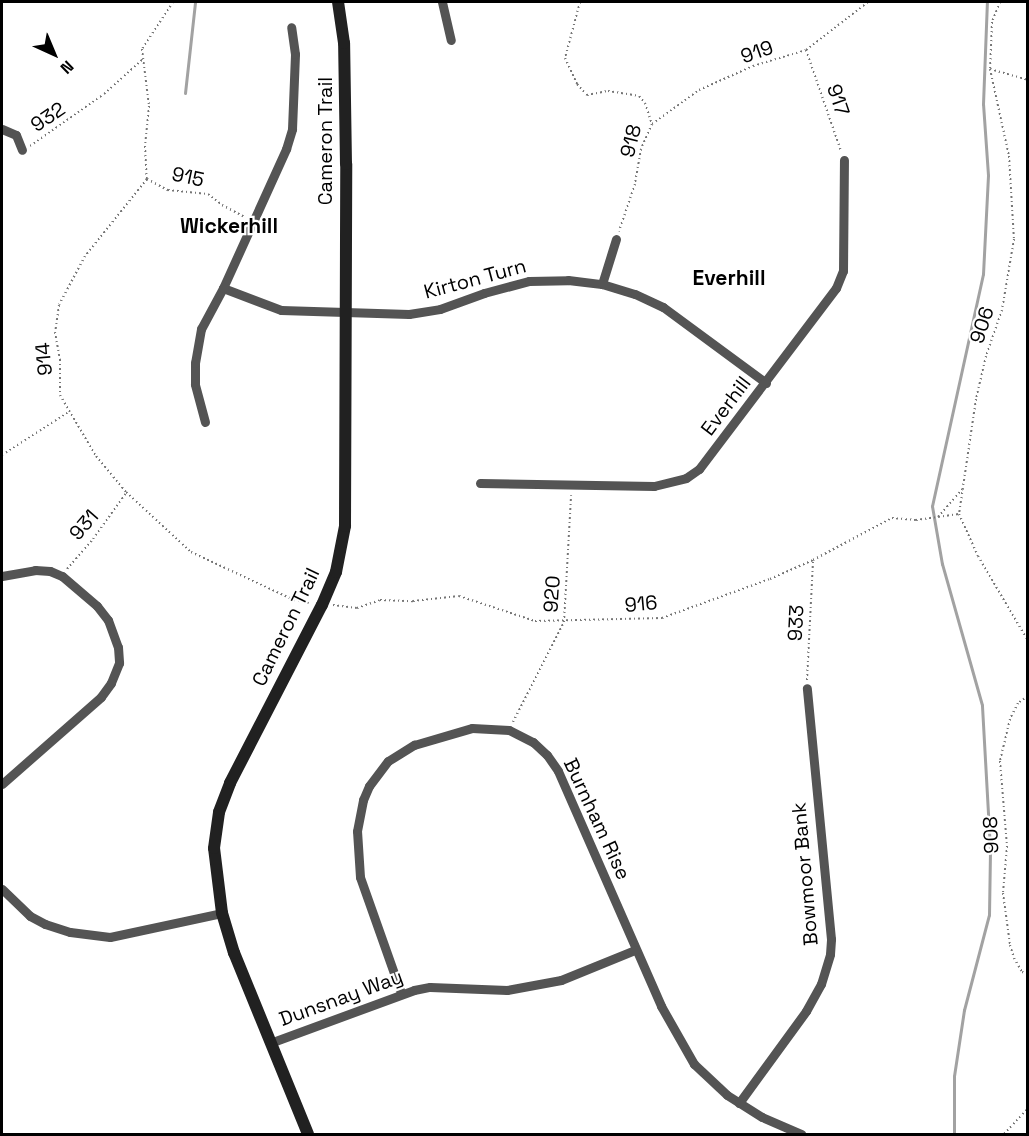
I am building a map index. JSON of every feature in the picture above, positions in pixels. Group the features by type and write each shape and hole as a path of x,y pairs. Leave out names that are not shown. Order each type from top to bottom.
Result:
{"street":[{"name":"Cameron Trail","path":"308,1134 234,953 222,913 214,860 219,812 233,776 326,605 336,572 345,526 346,164 344,44 338,2"},
{"path":"442,2 444,20 451,40"},
{"path":"205,422 195,384 195,363 201,328 223,288 254,221 292,129 295,54 291,27"},
{"path":"2,129 16,135 22,150"},
{"name":"Everhill","path":"480,483 654,486 686,478 699,469 830,299 843,271 844,160"},
{"path":"602,284 616,239"},
{"name":"Kirton Turn","path":"223,288 281,310 425,312 455,305 514,284 545,279 602,284 635,294 663,307 766,383"},
{"path":"2,576 35,570 62,576 97,606 108,621 118,647 119,663 111,683 101,697 2,784"},
{"name":"Bowmoor Bank","path":"739,1103 806,1011 821,984 830,954 831,939 807,688"},
{"name":"Burnham Rise","path":"401,993 360,877 357,831 363,800 377,773 388,761 414,745 472,728 509,730 533,742 547,755 558,771 635,950 661,1006 694,1064 727,1095 739,1103 762,1117 801,1134"},
{"path":"2,889 30,916 45,924 70,932 110,937 222,913"},
{"name":"Dunsnay Way","path":"270,1043 401,993 430,987 507,990 561,980 635,950"}],"path":[{"path":"147,179 145,146 149,106 142,49 173,2"},
{"name":"918","path":"580,2 565,58 577,84 587,95 608,91 639,96 645,103 652,124 641,150 635,184 616,239"},
{"name":"919","path":"652,124 699,90 753,66 806,50 868,2"},
{"name":"906","path":"959,514 976,399 986,356 1002,310 1014,240 1009,156 990,69 992,22 1000,2"},
{"name":"917","path":"806,50 844,160"},
{"name":"932","path":"22,150 104,94 143,59"},
{"path":"990,69 1028,80"},
{"name":"915","path":"147,179 168,190 208,194 222,205 254,221"},
{"name":"914","path":"147,179 85,256 59,305 55,332 60,359 60,395 96,456 126,492 191,552 294,600 326,605"},
{"path":"2,455 71,411"},
{"name":"920","path":"509,730 564,622 571,483"},
{"path":"938,516 963,488"},
{"name":"931","path":"62,576 76,555 98,532 126,492"},
{"path":"959,514 978,556 1028,641"},
{"name":"916","path":"326,605 357,608 380,600 413,601 459,596 536,621 662,618 770,579 813,560 892,518 916,520 959,514"},
{"name":"933","path":"807,688 813,560"},
{"name":"908","path":"1028,696 1018,703 1010,719 1000,762 1007,846 1003,893 1010,945 1018,965 1028,974"},
{"path":"1004,1134 1028,1108"}],"waterway":[{"path":"185,93 195,2"},
{"path":"954,1134 954,1076 964,1010 989,915 990,849 982,705 942,564 932,506 983,274 988,175 983,104 987,2"}],"district":[{"name":"Wickerhill","path":"229,226"},
{"name":"Everhill","path":"729,278"}]}
